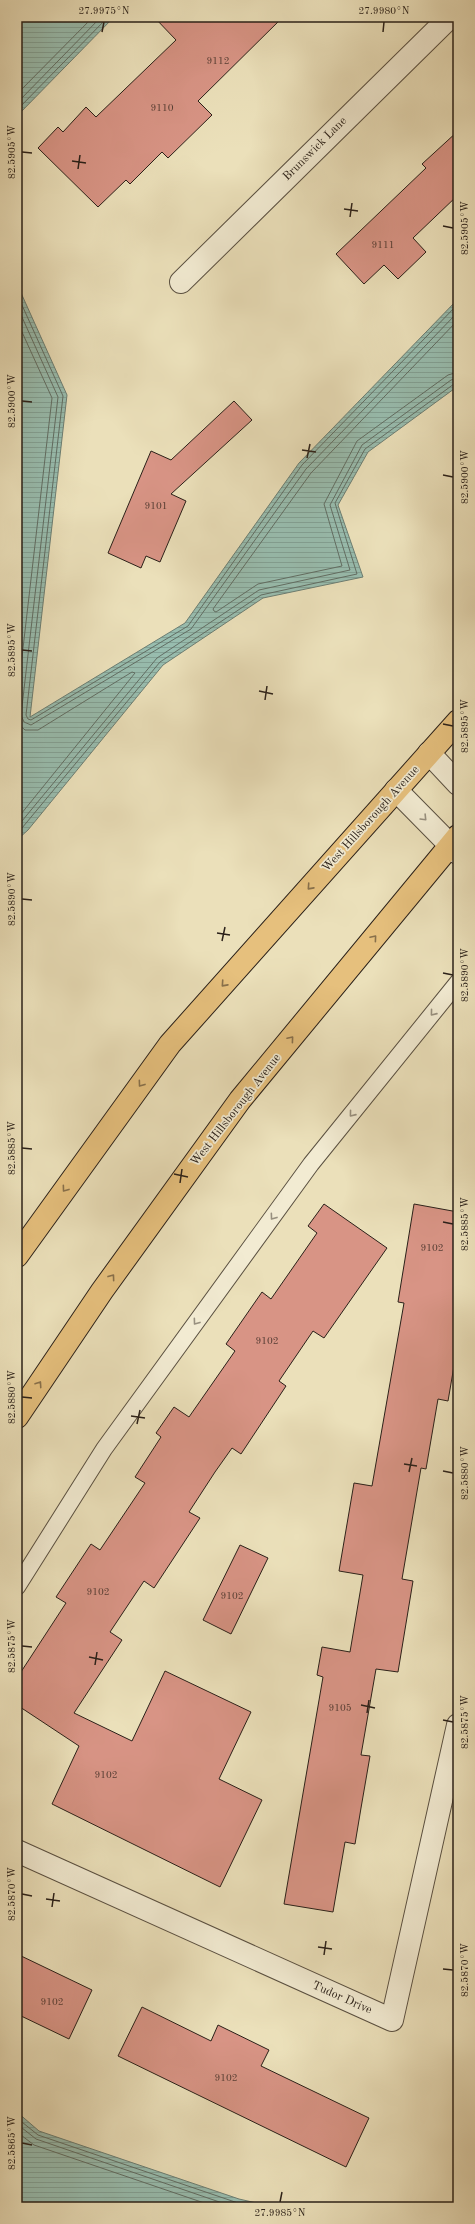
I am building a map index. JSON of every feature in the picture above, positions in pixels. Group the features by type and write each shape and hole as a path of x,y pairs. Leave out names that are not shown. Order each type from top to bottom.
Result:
{"main road":[{"name":"West Hillsborough Avenue","path":"17,1256 170,1044 458,721"},
{"name":"West Hillsborough Avenue","path":"17,1417 102,1291 240,1100 455,845"}],"street":[{"name":"Brunswick Lane","path":"181,282 450,17"},
{"path":"429,753 458,784"},
{"path":"396,790 455,845"},
{"name":"Tudor Drive","path":"17,1850 392,2020 458,1725"}],"lane":[{"path":"17,1587 104,1449 274,1214 312,1164 458,982"}],"water":[{"path":"17,17 114,17 17,116"},
{"path":"17,284 67,395 30,717 185,623 299,463 458,299 458,386 368,452 338,505 363,577 263,598 163,665 28,830 17,840"},
{"path":"17,2112 39,2131 239,2199 274,2207 17,2207"},
{"path":"458,2202 458,2207 421,2207"}],"building":[{"path":"154,17 283,17 198,101 212,115 168,158 162,152 130,184 126,180 98,207 38,148 58,127 63,132 86,107 96,117 176,40"},
{"path":"458,131 458,195 413,238 426,252 398,279 384,265 364,284 336,254 426,168 422,164"},
{"path":"234,401 252,420 171,494 186,501 160,562 146,556 141,568 108,553 151,451 171,460"},
{"path":"324,1204 387,1248 324,1338 313,1331 279,1381 286,1386 241,1454 232,1448 215,1472 189,1512 200,1518 154,1588 144,1581 110,1632 122,1640 74,1713 132,1741 165,1671 251,1712 219,1779 262,1800 220,1887 52,1804 79,1746 17,1705 17,1678 66,1603 56,1597 91,1544 100,1550 145,1483 135,1477 161,1437 156,1433 174,1407 189,1417 235,1351 226,1344 262,1292 271,1299 317,1233 308,1226"},
{"path":"414,1204 458,1212 458,1287 454,1312 458,1313 458,1366 454,1366 448,1401 438,1399 426,1469 421,1468 402,1579 413,1581 398,1672 376,1669 361,1755 370,1756 355,1844 345,1842 333,1912 284,1904 323,1677 317,1675 322,1647 350,1652 363,1575 339,1571 354,1483 372,1486 404,1303 398,1302"},
{"path":"240,1545 268,1558 231,1634 203,1620"},
{"path":"17,1954 92,1990 69,2039 17,2014"},
{"path":"142,2007 211,2041 218,2025 269,2050 261,2066 369,2118 346,2167 118,2056"}]}
